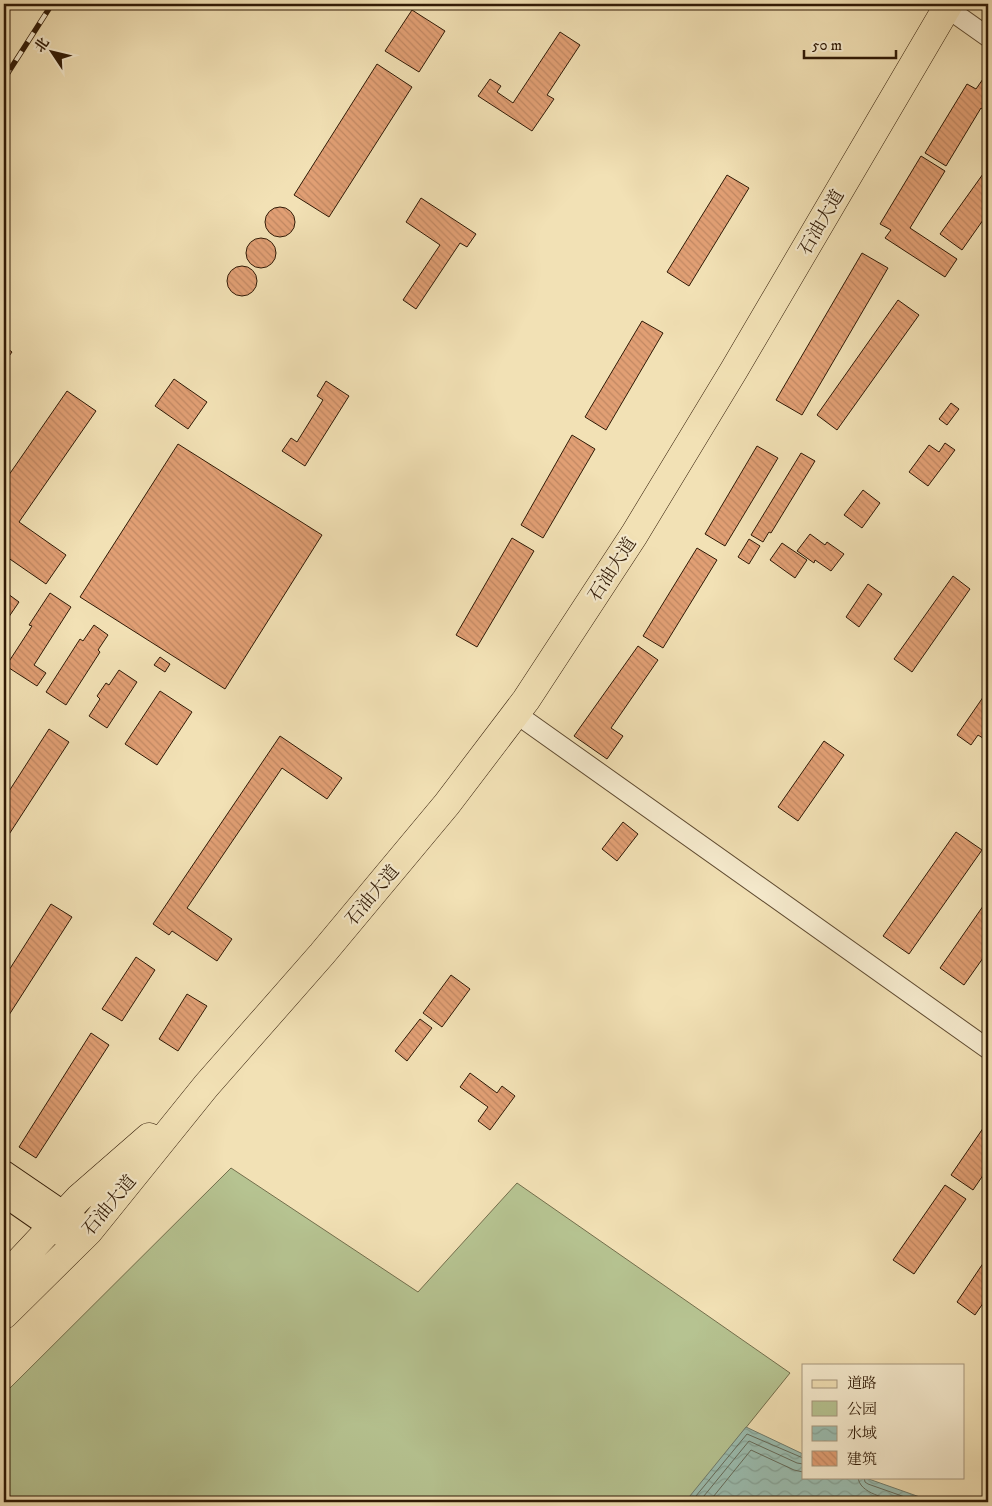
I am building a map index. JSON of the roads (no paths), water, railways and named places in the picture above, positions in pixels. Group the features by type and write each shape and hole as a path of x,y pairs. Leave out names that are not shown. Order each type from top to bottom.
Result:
{"highway":[{"name":"石油大道","path":"4,1315 82,1237 206,1086 322,954 404,856 447,804 516,713 634,535 948,6"},
{"name":"石油大道","path":"4,1278 79,1198 206,1086"}],"main road":[{"path":"4,1173 58,1221"},
{"path":"4,1194 58,1221 82,1237"}],"street":[{"path":"948,6 988,37"},
{"path":"516,713 988,1049"}],"water":[{"path":"746,1427 802,1454 802,1478 866,1478 934,1502 685,1502"}],"railway":[{"path":"4,79 52,4"}]}
